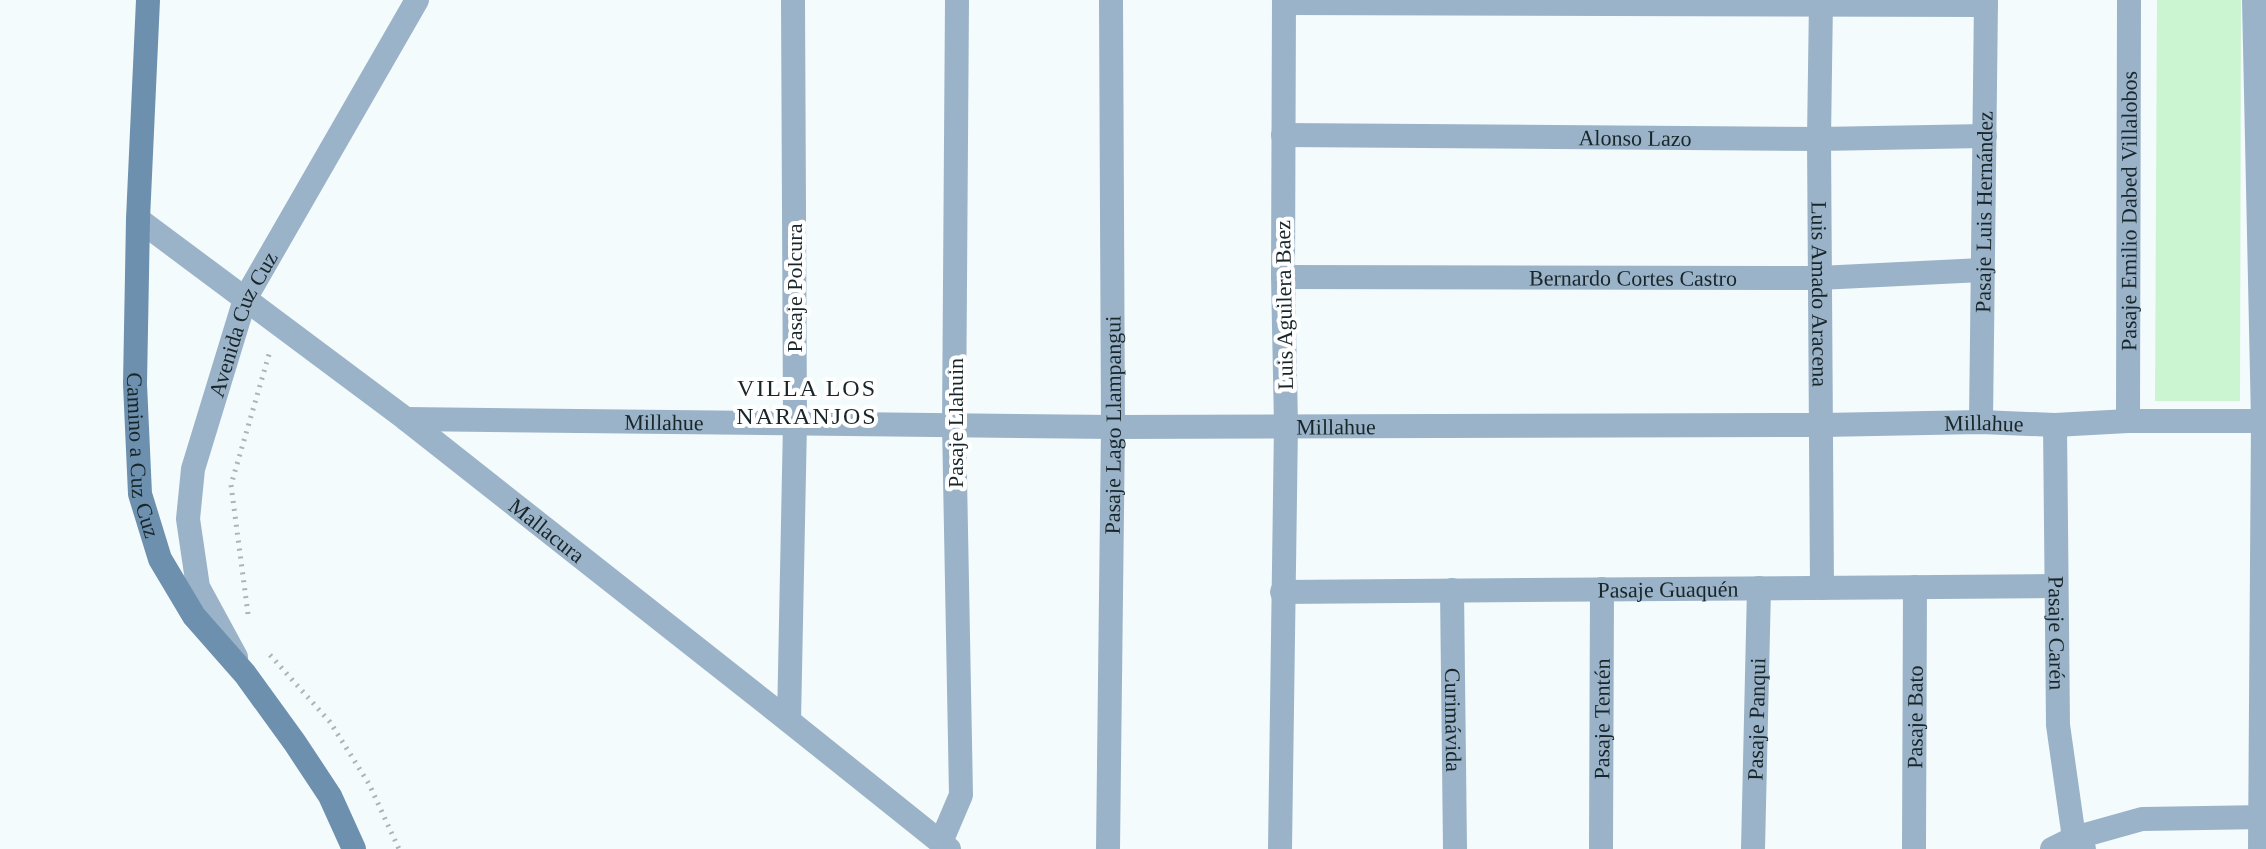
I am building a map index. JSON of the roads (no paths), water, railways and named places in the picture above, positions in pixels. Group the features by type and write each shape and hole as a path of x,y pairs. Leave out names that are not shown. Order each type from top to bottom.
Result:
{"main road":[{"name":"Camino a Cuz Cuz","path":"148,0 138,219 135,384 140,494 160,559 194,616 245,674 330,796 354,849"}],"street":[{"name":"Avenida Cuz Cuz","path":"245,674 198,587 188,519 193,469 245,299 417,0"},
{"name":"Pasaje Polcura","path":"789,721 795,423 793,0"},
{"name":"Pasaje Llahuin","path":"945,846 961,795 954,424 957,0"},
{"name":"Pasaje Lago Llampangui","path":"1108,849 1113,427 1111,0"},
{"name":"Pasaje Emilio Dabed Villalobos","path":"2128,421 2129,0"},
{"path":"2254,0 2264,421 2263,817 2260,849"},
{"path":"1284,2 1986,2"},
{"name":"Luis Aguilera Baez","path":"1280,849 1286,425 1284,2"},
{"name":"Luis Amado Aracena","path":"1821,2 1819,278 1822,588"},
{"name":"Pasaje Luis Hernández","path":"1981,422 1986,2"},
{"name":"Alonso Lazo","path":"1283,135 1819,139 1985,136"},
{"name":"Mallacura","path":"138,219 406,419 945,846"},
{"name":"Bernardo Cortes Castro","path":"1283,277 1819,278 1982,270"},
{"name":"Millahue","path":"406,419 1113,427 1981,422 2055,425 2128,421 2264,421"},
{"name":"Pasaje Carén","path":"2055,425 2058,725 2079,843"},
{"name":"Pasaje Guaquén","path":"1282,592 2055,586"},
{"name":"Pasaje Bato","path":"1914,849 1915,587"},
{"name":"Pasaje Panqui","path":"1753,849 1759,588"},
{"name":"Pasaje Tentén","path":"1601,849 1602,589"},
{"name":"Curimávida","path":"1452,590 1455,849"},
{"path":"2052,849 2079,843 2142,819 2263,817"}],"district":[{"name":"VILLA LOS NARANJOS","path":"807,402"}]}
